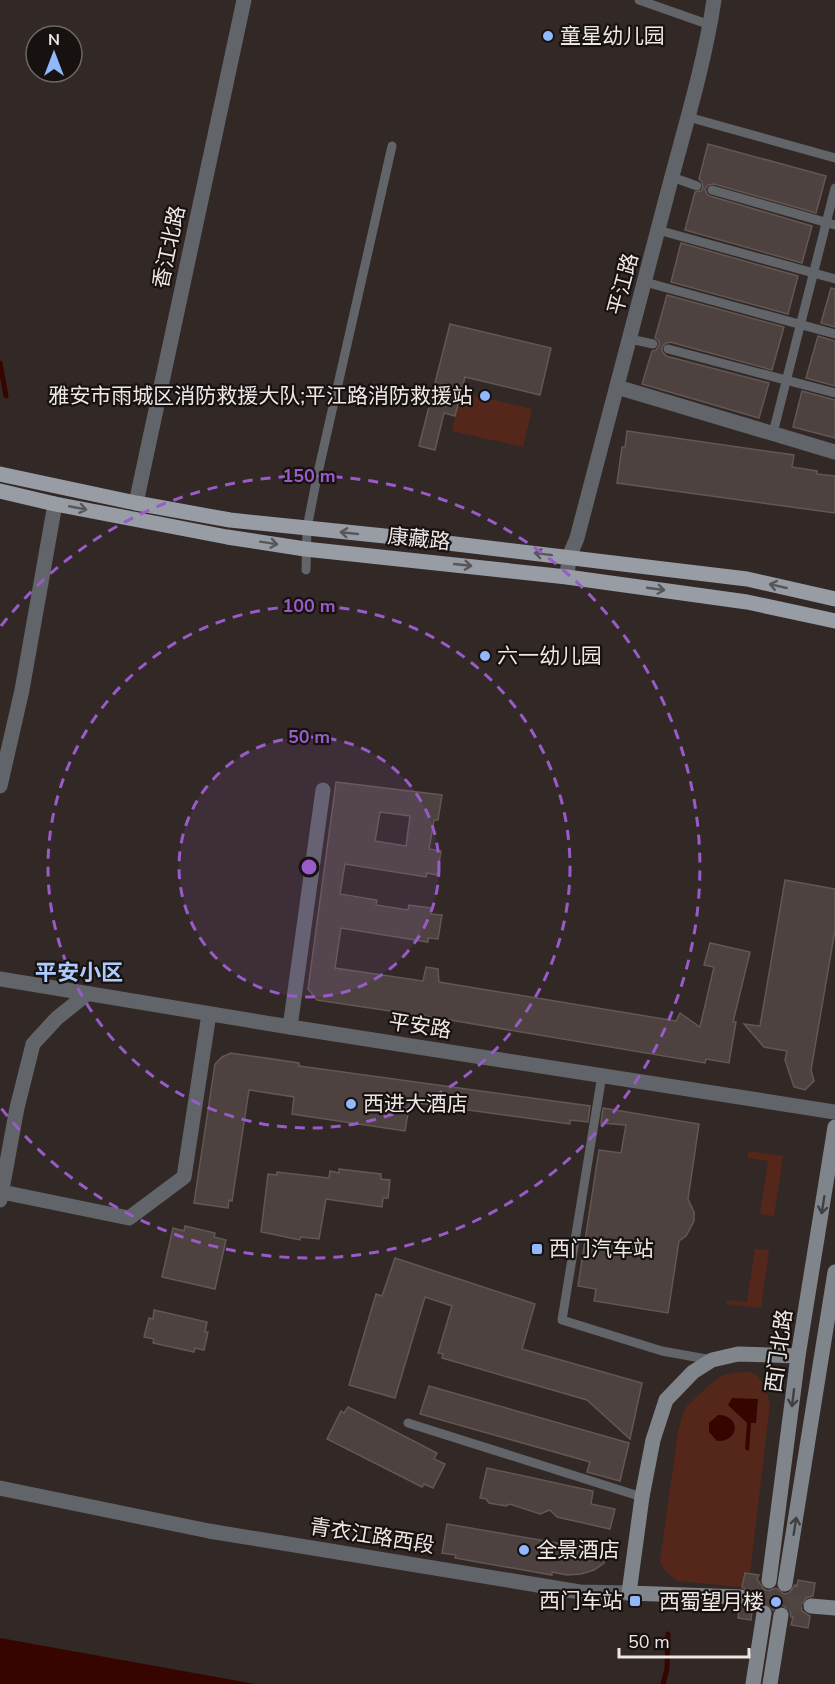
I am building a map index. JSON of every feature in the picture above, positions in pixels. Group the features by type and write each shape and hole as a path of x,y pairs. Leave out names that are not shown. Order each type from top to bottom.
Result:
{"main road":[{"name":"康藏路","path":"0,474 230,520 747,579 835,599"},
{"name":"康藏路","path":"0,490 55,504 227,537 305,549 567,577 747,602 835,621"},
{"name":"西门北路","path":"769,1581 798,1356 835,1127"},
{"name":"西门北路","path":"785,1584 835,1272"},
{"path":"629,1593 652,1440 666,1400 693,1372 712,1360 738,1354 798,1356"},
{"name":"青衣江路西段","path":"629,1593 741,1597"},
{"path":"811,1606 835,1608"},
{"path":"753,1684 764,1613"},
{"path":"770,1684 781,1615"}],"street":[{"name":"香江北路","path":"136,503 244,0"},
{"name":"平江路","path":"567,577 569,558 577,537 688,117 714,0"},
{"path":"617,387 835,452"},
{"path":"0,786 22,690 55,504"},
{"path":"290,1027 323,790"},
{"name":"平安路","path":"0,979 208,1014 835,1112"},
{"path":"87,994 57,1018 33,1044 17,1108 1,1195 129,1218 184,1177 208,1014"},
{"name":"青衣江路西段","path":"0,1488 220,1533 580,1592 629,1593"}],"lane":[{"path":"639,0 710,24"},
{"path":"688,117 835,158"},
{"path":"306,570 307,528 316,477 392,146"},
{"path":"672,177 697,186"},
{"path":"773,433 814,273 831,223 835,188"},
{"path":"712,190 831,223"},
{"path":"658,230 835,279"},
{"path":"645,282 835,334"},
{"path":"630,339 653,344"},
{"path":"668,349 835,393"},
{"path":"602,1075 562,1320 662,1351 712,1360"},
{"path":"408,1423 642,1497"}],"shaded area":[{"path":"461,392 532,409 523,447 452,431"},
{"path":"748,1151 783,1156 774,1216 760,1214 768,1161 748,1158"},
{"path":"755,1249 769,1250 761,1308 727,1304 727,1300 747,1302"},
{"path":"748,1372 756,1375 764,1386 770,1404 750,1574 745,1573 742,1587 678,1581 665,1571 660,1561 682,1416 687,1406 708,1386 722,1376"},
{"path":"732,1398 758,1399 756,1423 751,1423 749,1451 745,1449 747,1423 728,1405"},
{"path":"718,1415 731,1419 735,1428 730,1437 717,1441 709,1432 709,1423"},
{"path":"0,1638 255,1684 0,1684"}],"building":[{"path":"708,144 826,176 816,213 714,184 708,185 705,189 710,196 812,226 802,263 685,230 695,192 703,188 699,179"},
{"path":"681,243 798,276 788,314 671,282"},
{"path":"831,288 835,289 835,327 821,323"},
{"path":"667,295 784,327 772,370 670,342 662,347 666,356 769,383 759,418 642,384 652,351 659,346 659,341 655,338"},
{"path":"450,324 551,348 540,395 465,377 455,416 444,413 435,450 419,446"},
{"path":"818,336 835,341 835,386 806,378"},
{"path":"802,391 835,400 835,438 793,427"},
{"path":"627,431 794,455 792,467 835,476 835,513 617,483 622,447 625,447"},
{"path":"336,782 442,795 438,820 434,820 429,849 441,851 437,875 427,873 426,877 345,864 340,894 377,900 376,905 408,910 409,905 431,908 431,914 442,915 438,939 428,938 428,942 341,928 335,968 423,981 426,967 438,969 439,982 676,1021 680,1013 700,1027 714,967 704,965 710,943 750,952 733,1022 736,1022 729,1063 706,1059 705,1063 317,1000 308,989","holes":["380,812 410,816 406,846 375,841"]},
{"path":"785,880 835,889 835,930 811,1070 814,1081 805,1090 794,1087 785,1060 787,1051 764,1047 744,1024 760,1026"},
{"path":"231,1053 299,1063 299,1066 590,1106 588,1122 570,1120 570,1124 410,1102 405,1131 292,1114 294,1097 249,1090 232,1201 229,1200 228,1208 194,1203 215,1064 222,1057"},
{"path":"603,1108 699,1124 688,1199 694,1212 694,1221 686,1236 679,1241 668,1313 594,1301 596,1289 578,1286 599,1150 621,1153 626,1125 601,1123"},
{"path":"339,1169 381,1174 381,1179 390,1180 388,1198 383,1198 382,1207 326,1199 319,1239 301,1237 300,1240 261,1232 268,1174 277,1175 277,1172 329,1178 330,1171 339,1173"},
{"path":"185,1226 215,1233 214,1237 226,1240 215,1289 162,1277 173,1228 184,1231"},
{"path":"395,1258 535,1304 522,1349 642,1383 630,1439 587,1400 442,1358 443,1354 438,1353 452,1306 425,1297 395,1398 349,1385 376,1294 382,1296"},
{"path":"154,1310 207,1322 205,1332 208,1332 204,1350 195,1348 194,1352 153,1343 154,1339 144,1337 149,1318 153,1319"},
{"path":"429,1386 629,1443 620,1481 587,1472 590,1462 420,1414"},
{"path":"348,1407 437,1453 434,1459 445,1464 433,1488 424,1484 422,1487 327,1439 341,1411 344,1413"},
{"path":"487,1468 593,1491 591,1504 615,1509 610,1529 557,1517 550,1510 540,1514 510,1504 506,1506 489,1503 486,1499 480,1498"},
{"name":"全景酒店","path":"447,1524 605,1551 604,1563 594,1570 581,1574 567,1575 552,1572 552,1575 455,1558 456,1555 442,1553"},
{"name":"西蜀望月楼","path":"745,1573 759,1575 757,1579 764,1589 768,1591 776,1588 784,1594 789,1593 795,1585 797,1586 798,1580 815,1583 813,1596 806,1598 801,1605 802,1611 810,1616 808,1628 791,1625 793,1617 790,1611 782,1605 773,1610 770,1605 761,1604 752,1611 751,1620 738,1618 739,1607 746,1605 751,1598 749,1592 742,1587"}],"waterway":[{"path":"0,363 6,396"},
{"path":"663,1684 667,1669 668,1634"}],"tunnel":[{"path":"741,1597 811,1606"}],"place":[{"name":"童星幼儿园","path":"548,36"},
{"name":"雅安市雨城区消防救援大队;平江路消防救援站","path":"485,396"},
{"name":"六一幼儿园","path":"485,656"},
{"name":"西进大酒店","path":"351,1104"},
{"name":"西门汽车站","path":"537,1249"},
{"name":"全景酒店","path":"524,1550"},
{"name":"西门车站","path":"635,1601"},
{"name":"西蜀望月楼","path":"776,1602"}],"district":[{"name":"平安小区","path":"79,973"}]}
